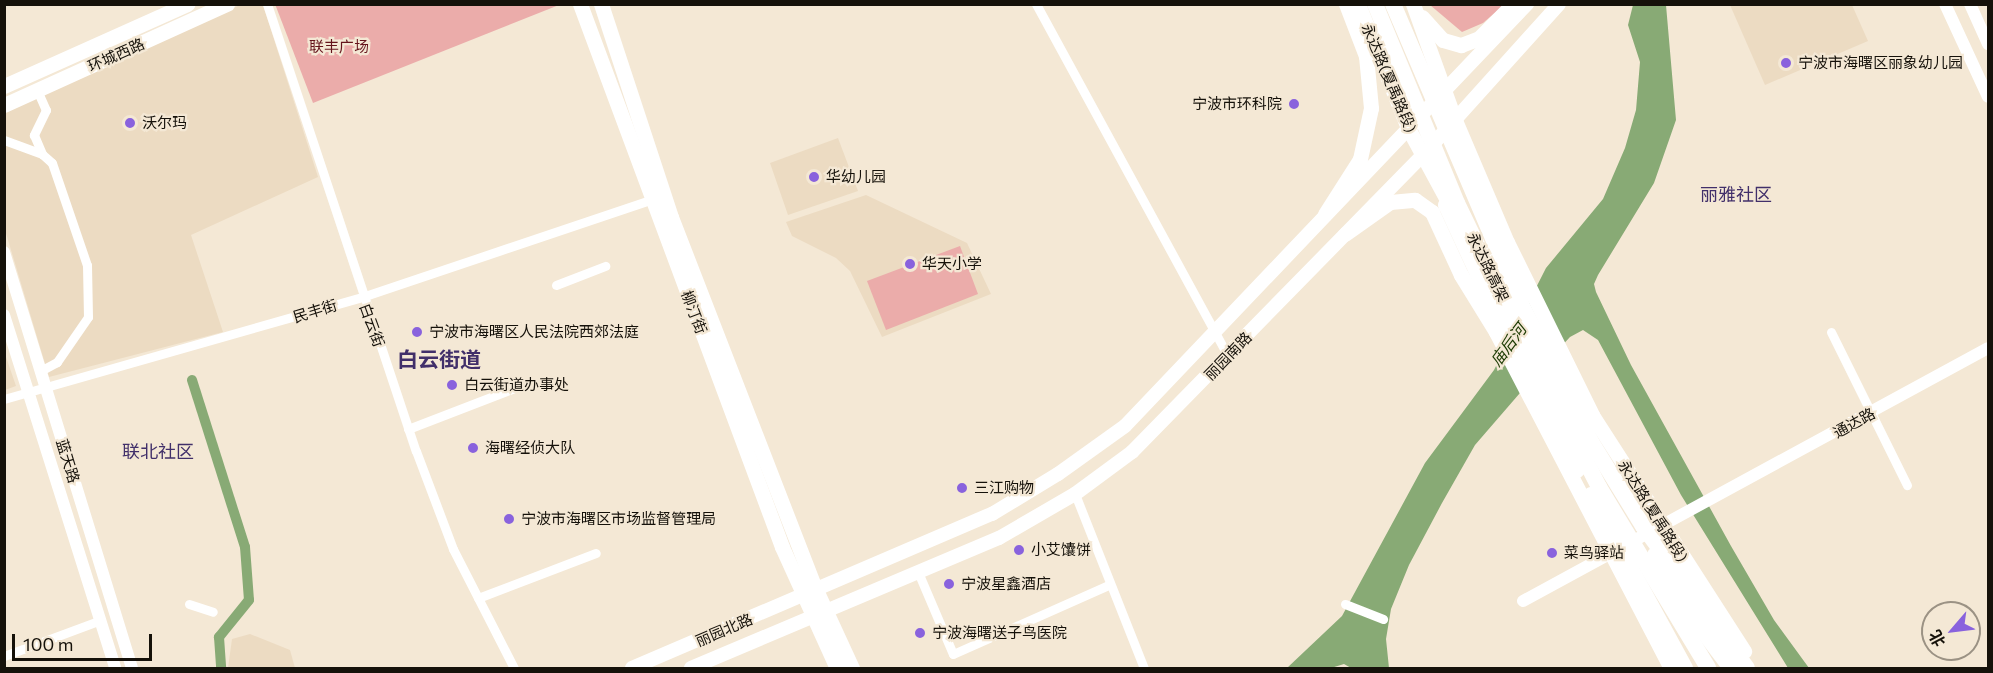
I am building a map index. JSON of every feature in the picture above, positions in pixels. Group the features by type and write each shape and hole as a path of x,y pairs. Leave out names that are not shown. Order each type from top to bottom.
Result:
{"highway":[{"name":"永达路高架","path":"1375,4 1457,203 1518,330 1599,487 1673,614"},
{"name":"永达路高架","path":"1393,4 1520,302 1590,440 1643,526"},
{"path":"1425,153 1465,250 1537,394 1685,669"},
{"path":"1643,526 1662,570 1731,669"},
{"path":"1643,526 1747,669"},
{"path":"1673,614 1697,669"},
{"path":"1673,614 1707,669"}],"main road":[{"name":"环城西路","path":"4,86 187,4"},
{"name":"环城西路","path":"4,105 227,4"},
{"name":"柳汀街","path":"579,4 658,198 819,614"},
{"name":"柳汀街","path":"600,4 658,198"},
{"path":"1325,214 1360,159 1371,108 1366,56 1346,4"},
{"name":"永达路(夏禹路段)","path":"1358,4 1408,128 1425,153 1502,312 1527,377"},
{"path":"1414,4 1443,40 1461,45 1479,38 1513,4"},
{"path":"1414,4 1454,118"},
{"name":"丽园南路","path":"809,593 992,514 1058,474 1125,426 1527,4"},
{"name":"丽园南路","path":"819,614 999,538 1076,494 1146,441 1425,153 1454,118 1559,4"},
{"name":"永达路(夏禹路段)","path":"1454,118 1524,275 1593,415 1755,669"},
{"path":"1345,234 1390,202 1415,200 1432,212 1461,276 1527,377 1628,547 1707,669"},
{"path":"1527,377 1611,557 1671,669"},
{"name":"丽园北路","path":"632,669 809,593"},
{"path":"819,614 837,669"},
{"path":"819,614 852,669"},
{"name":"丽园北路","path":"691,669 819,614"}],"street":[{"name":"白云街","path":"267,4 362,297 408,429 453,549 514,669"},
{"path":"1036,4 1228,356"},
{"path":"1946,4 1989,97"},
{"path":"1970,4 1989,44"},
{"path":"37,90 46,110 34,135 42,154"},
{"path":"4,140 42,154 52,163 75,224 87,265 88,317 57,362 40,371"},
{"name":"民丰街","path":"4,399 45,385 230,337 362,297 658,198"},
{"name":"蓝天路","path":"4,252 132,669"},
{"path":"556,285 605,266"},
{"name":"蓝天路","path":"4,315 115,669"},
{"path":"1831,332 1906,485"},
{"name":"通达路","path":"1523,602 1611,557 1989,348"},
{"path":"408,429 514,388"},
{"path":"1076,494 1109,585 1144,669"},
{"path":"478,598 596,553"},
{"path":"918,572 954,654 1109,585"},
{"path":"189,604 213,612"},
{"path":"1345,604 1383,619"},
{"path":"4,656 101,620"}],"shaded area":[{"path":"240,5 263,5 318,177 191,235 223,332 49,377 5,230 4,112"},
{"name":"宁波市海曙区丽象幼儿园","path":"1730,5 1852,5 1868,41 1765,85"},
{"name":"华幼儿园","path":"838,138 858,191 788,215 770,163"},
{"name":"华天小学","path":"866,195 967,243 991,294 882,337 850,271 836,258 792,236 786,222"},
{"path":"5,354 16,386 4,390"},
{"path":"250,634 290,650 295,668 228,668 232,639"}],"green space":[{"name":"联丰广场","path":"275,4 559,4 559,5 313,103"},
{"path":"1430,5 1504,5 1483,23 1462,32"},
{"path":"960,246 978,294 886,330 867,281"}],"water":[{"name":"庙后河","path":"1633,5 1666,5 1676,120 1654,183 1598,275 1594,284 1596,292 1631,365 1731,546 1774,620 1809,668 1788,668 1681,495 1598,340 1583,330 1570,337 1475,445 1409,565 1391,609 1386,639 1389,668 1351,668 1344,664 1331,668 1287,668 1342,616 1425,463 1494,370 1546,268 1603,199 1625,148 1636,110 1640,62 1628,25"}],"waterway":[{"path":"192,380 245,547 249,600 219,637 221,668"}],"place":[{"name":"宁波市海曙区丽象幼儿园","path":"1786,63"},
{"name":"宁波市环科院","path":"1294,104"},
{"name":"沃尔玛","path":"130,123"},
{"name":"华幼儿园","path":"814,177"},
{"name":"华天小学","path":"910,264"},
{"name":"宁波市海曙区人民法院西郊法庭","path":"417,332"},
{"name":"白云街道办事处","path":"452,385"},
{"name":"海曙经侦大队","path":"473,448"},
{"name":"三江购物","path":"962,488"},
{"name":"宁波市海曙区市场监督管理局","path":"509,519"},
{"name":"小艾馕饼","path":"1019,550"},
{"name":"菜鸟驿站","path":"1552,553"},
{"name":"宁波星鑫酒店","path":"949,584"},
{"name":"宁波海曙送子鸟医院","path":"920,633"}],"district":[{"name":"丽雅社区","path":"1736,194"},
{"name":"白云街道","path":"439,359"},
{"name":"联北社区","path":"158,451"}]}
